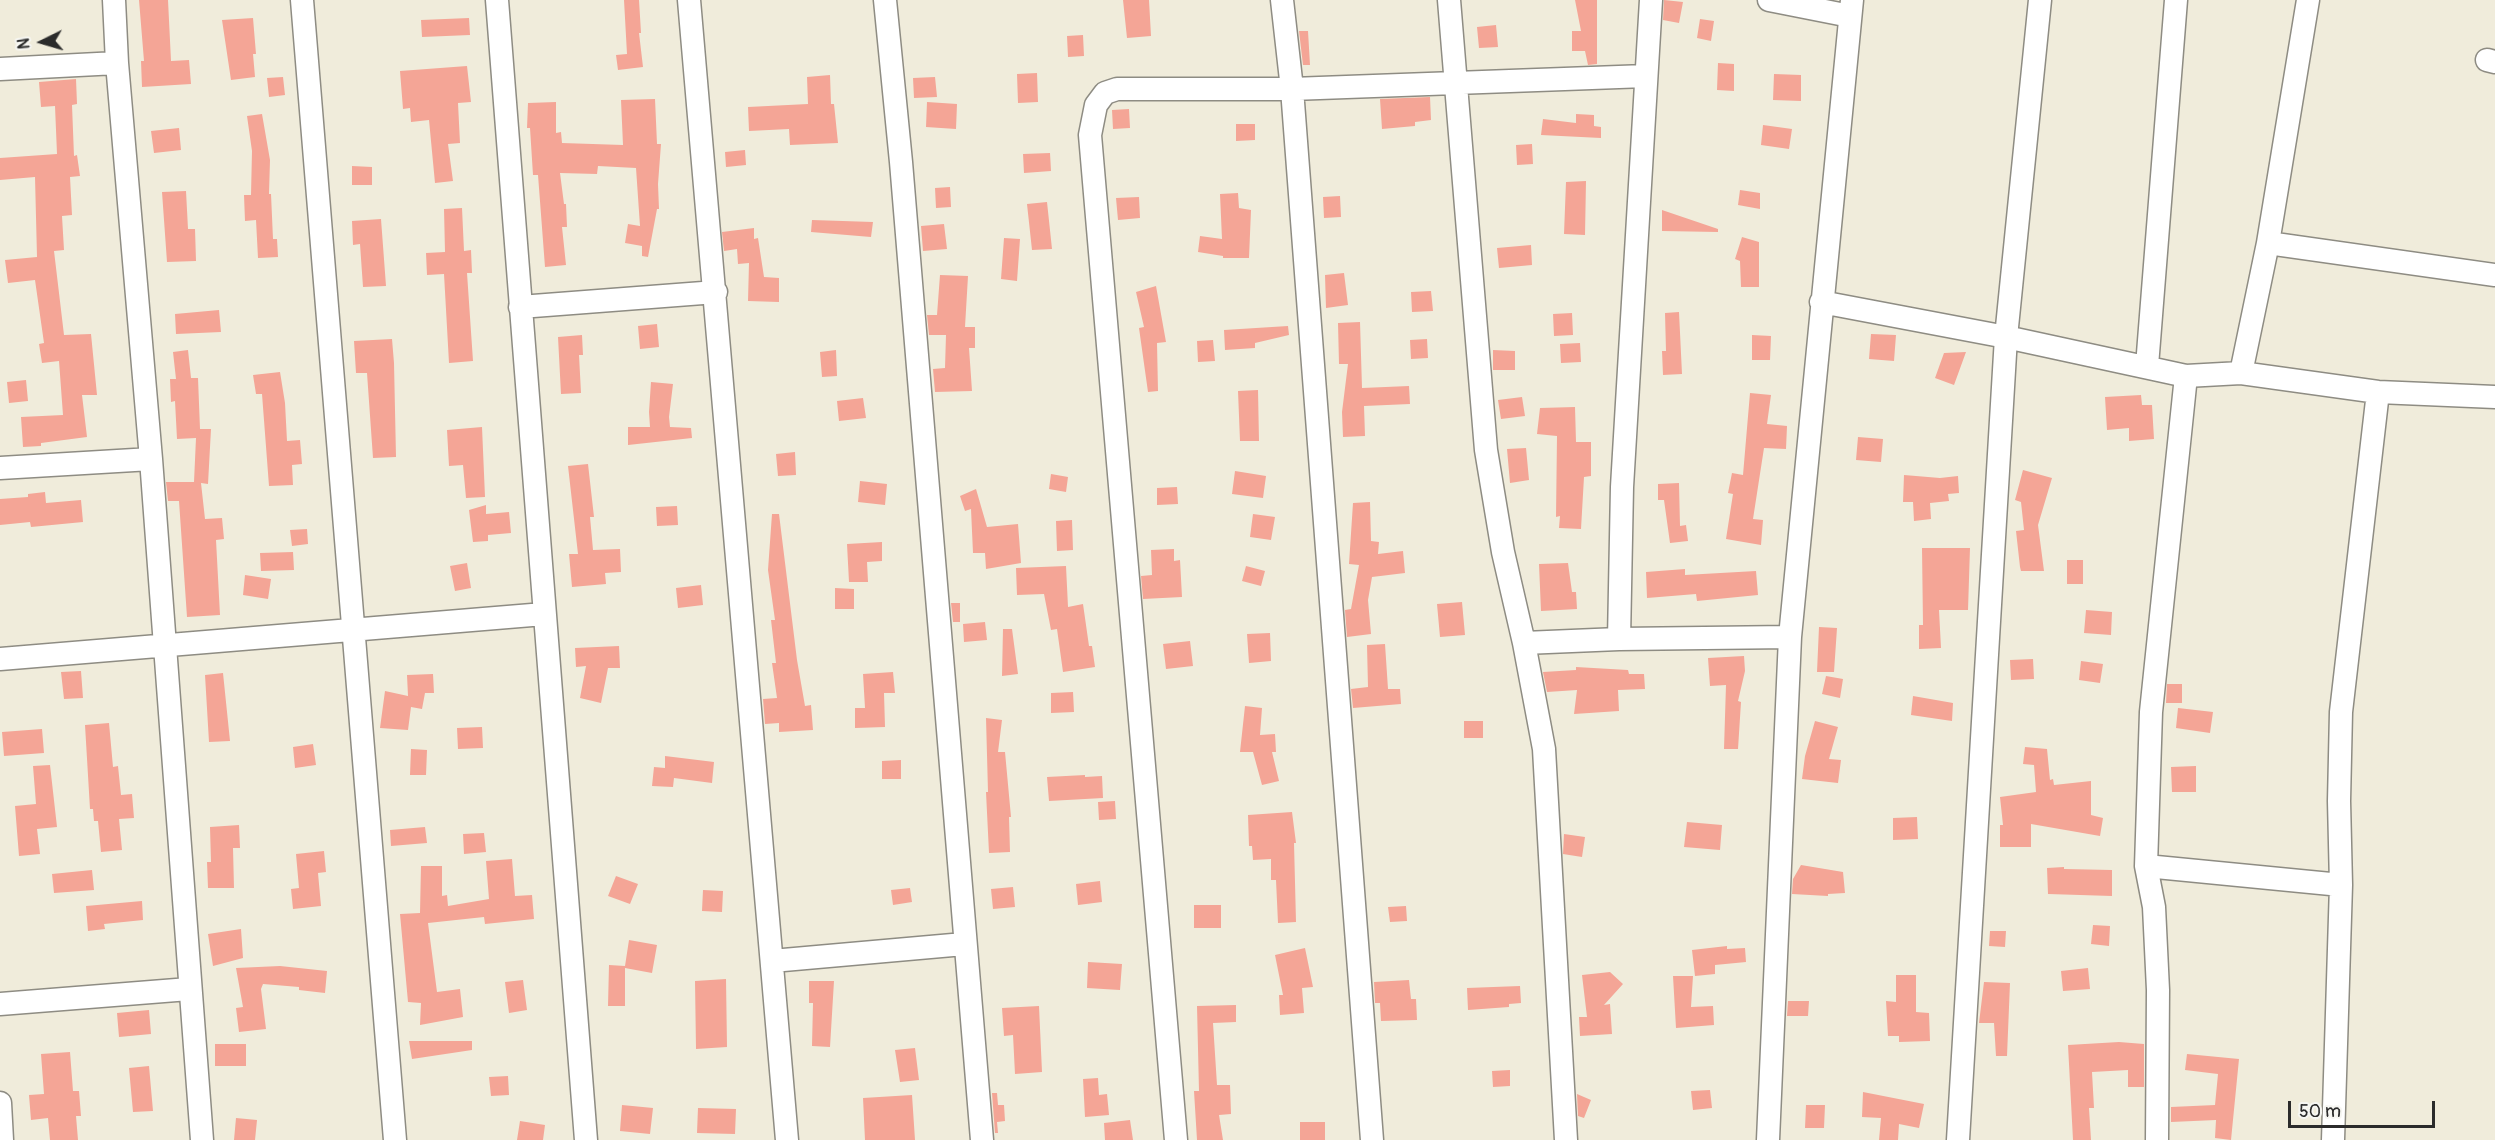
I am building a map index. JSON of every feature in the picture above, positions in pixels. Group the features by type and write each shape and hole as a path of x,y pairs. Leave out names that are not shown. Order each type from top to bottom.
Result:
{"street":[{"path":"114,0 117,63 151,459 202,1140"},
{"path":"302,0 395,1140"},
{"path":"497,0 586,1140"},
{"path":"689,0 716,292 787,1140"},
{"path":"885,0 902,174 982,1140"},
{"path":"1282,0 1293,89 1372,1140"},
{"path":"1449,0 1486,450 1503,552 1524,643 1544,749 1566,1140"},
{"path":"1619,639 1622,487 1651,0"},
{"path":"1768,1140 1790,637 1851,8 1769,0"},
{"path":"1958,1140 2006,336 2040,0"},
{"path":"2147,366 2176,0"},
{"path":"2241,374 2268,243 2308,0"},
{"path":"0,69 117,63"},
{"path":"1176,1140 1090,135 1095,105 1105,93 1118,89 1293,89 1646,76"},
{"path":"2268,243 2495,275"},
{"path":"520,308 716,292"},
{"path":"1821,302 2006,336 2186,376 2241,374 2378,392 2495,396"},
{"path":"2157,1140 2156,943 2154,907 2146,866 2151,712 2186,376"},
{"path":"2333,1140 2341,885 2339,801 2341,712 2378,392"},
{"path":"0,468 151,459"},
{"path":"0,659 544,614"},
{"path":"1524,643 1619,639 1790,637"},
{"path":"2146,866 2341,885"},
{"path":"772,961 964,944"},
{"path":"0,1004 189,989"},
{"path":"0,1103 2,1140"}],"building":[{"path":"139,0 168,0 171,61 189,60 191,84 142,87 141,61 144,61"},
{"path":"624,0 639,0 641,33 639,33 643,67 618,70 616,55 627,54"},
{"path":"1123,0 1149,0 1151,36 1127,38"},
{"path":"1575,0 1597,0 1597,64 1588,65 1585,51 1572,51 1572,31 1581,31"},
{"path":"1664,0 1683,2 1679,23 1663,20"},
{"path":"253,18 255,77 231,80 222,20"},
{"path":"469,18 470,35 422,37 421,20"},
{"path":"1700,19 1714,21 1711,41 1697,38"},
{"path":"1496,25 1498,47 1479,48 1477,27"},
{"path":"1299,31 1308,31 1310,65 1303,65"},
{"path":"1083,35 1084,56 1068,57 1067,36"},
{"path":"1718,63 1734,64 1734,91 1717,90"},
{"path":"467,66 471,102 458,103 460,143 448,144 453,181 435,183 429,120 411,122 410,108 403,109 400,71"},
{"path":"1037,73 1038,102 1018,103 1017,74"},
{"path":"1774,74 1801,75 1801,101 1773,100"},
{"path":"830,75 831,104 834,104 838,143 790,145 789,129 749,131 748,107 808,104 807,77"},
{"path":"283,77 285,95 269,97 267,78"},
{"path":"935,77 937,97 914,98 913,78"},
{"path":"76,79 77,104 72,105 74,156 77,155 80,176 70,177 72,215 62,216 64,250 54,251 64,335 91,334 97,395 82,395 87,437 23,447 21,417 63,415 59,361 42,363 39,344 44,343 35,280 8,283 5,260 37,257 35,177 0,180 0,158 57,154 55,106 41,107 39,82"},
{"path":"1430,97 1431,120 1415,122 1415,126 1382,129 1380,99"},
{"path":"655,99 657,144 661,144 659,209 657,209 648,257 642,256 642,246 625,243 628,224 640,226 636,168 598,166 597,174 560,173 564,204 566,204 567,227 562,227 566,265 545,267 538,175 533,175 530,128 527,128 528,103 556,102 556,133 561,132 562,143 623,145 621,100"},
{"path":"927,102 957,104 956,129 926,127"},
{"path":"1129,109 1130,128 1113,129 1112,110"},
{"path":"262,114 270,160 269,194 271,194 273,239 277,239 278,257 258,258 256,220 245,221 244,195 251,195 252,151 247,116"},
{"path":"1576,114 1594,115 1594,126 1601,127 1601,138 1541,135 1543,119 1576,123"},
{"path":"1236,124 1255,124 1255,140 1236,141"},
{"path":"1763,125 1792,129 1789,149 1761,145"},
{"path":"179,128 181,150 154,153 151,131"},
{"path":"1532,144 1533,164 1517,165 1516,145"},
{"path":"745,150 746,165 726,167 725,152"},
{"path":"1050,153 1051,171 1024,173 1023,154"},
{"path":"352,166 372,167 372,185 352,185"},
{"path":"1586,181 1585,235 1564,234 1566,182"},
{"path":"950,187 951,207 936,208 935,188"},
{"path":"1740,190 1760,193 1760,209 1738,205"},
{"path":"186,191 188,229 195,229 196,261 167,262 162,192"},
{"path":"1238,193 1239,208 1251,210 1249,258 1223,258 1223,256 1198,252 1200,236 1222,239 1220,194"},
{"path":"1340,196 1341,217 1324,218 1323,197"},
{"path":"1139,197 1140,218 1118,220 1116,198"},
{"path":"1047,202 1052,249 1032,250 1027,204"},
{"path":"462,208 464,251 471,250 472,273 467,273 473,361 449,363 444,274 427,275 426,253 445,252 444,209"},
{"path":"1662,210 1718,229 1718,232 1662,231"},
{"path":"381,219 386,286 363,287 360,244 353,245 352,221"},
{"path":"812,220 873,222 871,237 811,232"},
{"path":"944,224 947,249 923,251 921,226"},
{"path":"754,228 754,239 758,238 764,277 779,278 779,302 748,301 749,263 738,264 737,249 724,251 722,232"},
{"path":"1742,237 1759,242 1759,287 1741,287 1740,261 1735,259"},
{"path":"1004,238 1020,239 1017,281 1001,279"},
{"path":"1531,245 1532,265 1499,268 1497,248"},
{"path":"1344,273 1348,305 1326,308 1325,275"},
{"path":"940,275 968,276 965,327 975,327 975,348 969,348 972,391 935,392 933,369 945,368 946,335 929,335 927,315 937,315"},
{"path":"1156,286 1166,342 1157,343 1158,391 1148,392 1139,328 1144,327 1136,292"},
{"path":"1431,291 1433,311 1412,312 1411,292"},
{"path":"219,310 221,332 176,334 175,314"},
{"path":"1679,312 1682,374 1663,375 1662,351 1666,351 1665,313"},
{"path":"1572,313 1573,335 1554,336 1553,314"},
{"path":"1360,322 1362,388 1409,386 1410,404 1364,406 1365,436 1343,437 1342,412 1348,364 1339,364 1338,323"},
{"path":"657,324 659,347 640,349 638,326"},
{"path":"1288,326 1289,335 1255,343 1255,348 1225,350 1224,330"},
{"path":"1871,334 1896,335 1894,361 1869,359"},
{"path":"582,335 583,355 579,355 581,393 561,394 558,337"},
{"path":"1752,335 1771,336 1770,360 1752,360"},
{"path":"392,339 396,457 373,458 367,373 356,373 354,341"},
{"path":"1427,339 1428,358 1411,359 1410,340"},
{"path":"1213,340 1215,361 1198,362 1197,341"},
{"path":"1580,343 1581,362 1561,363 1560,344"},
{"path":"188,350 191,378 198,378 200,429 211,429 208,484 201,483 205,519 222,518 224,539 216,540 220,615 187,617 179,501 168,501 166,482 194,482 196,438 177,439 175,401 171,402 170,379 176,379 173,352"},
{"path":"836,350 837,376 822,377 820,352"},
{"path":"1493,350 1515,351 1515,370 1493,370"},
{"path":"1966,352 1954,385 1935,378 1944,353"},
{"path":"280,372 285,403 287,441 300,440 302,464 292,465 293,485 269,486 262,394 256,394 253,375"},
{"path":"26,380 28,401 9,403 7,382"},
{"path":"651,382 673,384 670,427 691,428 692,438 628,445 628,427 650,427"},
{"path":"1258,390 1259,441 1240,441 1238,391"},
{"path":"1750,393 1771,395 1767,424 1787,426 1786,449 1764,448 1753,519 1763,520 1761,545 1726,539 1733,494 1728,493 1732,473 1743,475"},
{"path":"2141,395 2142,405 2152,405 2154,439 2129,441 2129,428 2107,430 2105,397"},
{"path":"1522,397 1525,416 1501,419 1498,400"},
{"path":"863,398 866,418 839,421 837,401"},
{"path":"1575,407 1576,442 1591,442 1591,476 1584,477 1581,529 1559,528 1560,516 1556,517 1557,436 1537,434 1540,408"},
{"path":"482,427 485,497 466,498 463,465 449,466 447,430"},
{"path":"1858,437 1883,439 1881,462 1856,460"},
{"path":"1526,448 1529,480 1510,483 1507,449"},
{"path":"795,452 796,475 778,476 776,454"},
{"path":"588,464 594,517 590,517 593,550 620,549 621,572 605,573 606,584 572,587 569,554 578,554 568,466"},
{"path":"2023,470 2052,478 2038,525 2044,571 2021,571 2020,567 2016,531 2024,530 2021,502 2015,500"},
{"path":"1235,471 1266,476 1263,498 1232,494"},
{"path":"1051,474 1068,477 1066,492 1049,489"},
{"path":"1904,475 1940,478 1958,476 1959,493 1948,494 1949,501 1930,503 1931,519 1914,521 1913,502 1903,502"},
{"path":"860,481 887,484 885,505 858,502"},
{"path":"1679,483 1680,526 1686,525 1688,541 1670,543 1664,500 1658,500 1658,484"},
{"path":"1177,487 1178,504 1157,505 1157,488"},
{"path":"976,489 987,527 1018,524 1021,563 986,569 985,553 973,553 971,509 965,511 960,496"},
{"path":"45,492 46,503 81,500 83,522 31,527 30,522 0,525 0,499 28,497 28,494"},
{"path":"1370,502 1371,541 1379,542 1378,554 1403,551 1405,573 1372,577 1368,600 1371,634 1347,637 1345,610 1351,609 1359,565 1349,564 1353,503"},
{"path":"486,505 486,514 509,512 511,533 488,535 488,541 473,542 469,510"},
{"path":"677,506 678,525 657,526 656,507"},
{"path":"772,514 779,514 797,660 805,706 811,705 813,730 779,732 779,723 765,724 763,699 777,698 772,663 776,663 771,620 775,620 768,570"},
{"path":"1253,514 1275,517 1271,540 1250,537"},
{"path":"1072,520 1073,550 1057,551 1056,521"},
{"path":"307,529 308,544 292,546 290,530"},
{"path":"882,542 882,561 867,562 868,582 849,582 847,544"},
{"path":"1922,548 1970,548 1968,610 1939,610 1941,648 1919,649 1919,625 1923,625"},
{"path":"1174,549 1174,561 1180,560 1182,597 1143,599 1141,576 1152,575 1151,550"},
{"path":"293,552 294,570 261,571 260,553"},
{"path":"2067,560 2083,560 2083,584 2067,584"},
{"path":"467,563 471,588 455,591 450,566"},
{"path":"1568,563 1572,592 1576,592 1577,609 1541,611 1539,564"},
{"path":"1066,566 1068,607 1083,604 1089,646 1092,646 1095,667 1063,672 1057,629 1051,630 1044,594 1017,595 1016,568"},
{"path":"1246,566 1265,571 1261,586 1242,581"},
{"path":"1685,569 1685,575 1756,571 1758,595 1697,601 1696,594 1647,598 1646,572"},
{"path":"245,575 271,579 268,599 243,595"},
{"path":"701,585 703,605 678,608 676,588"},
{"path":"835,588 854,589 854,609 835,609"},
{"path":"1462,602 1465,635 1440,637 1437,604"},
{"path":"951,603 960,603 960,622 953,622"},
{"path":"2086,610 2112,612 2111,635 2084,633"},
{"path":"985,622 987,640 964,642 963,624"},
{"path":"1819,627 1837,628 1834,672 1817,672"},
{"path":"1003,629 1012,629 1018,674 1002,676"},
{"path":"1270,633 1271,661 1249,663 1247,634"},
{"path":"1190,641 1193,666 1166,669 1163,644"},
{"path":"1385,644 1388,689 1400,689 1401,704 1353,708 1351,689 1368,687 1367,645"},
{"path":"619,646 620,668 608,668 601,703 580,698 586,666 576,667 575,648"},
{"path":"1744,656 1745,671 1738,701 1741,702 1738,749 1724,749 1726,685 1710,686 1708,658"},
{"path":"2033,659 2034,679 2011,680 2010,660"},
{"path":"2081,661 2103,664 2100,683 2079,680"},
{"path":"1576,667 1628,670 1629,674 1644,674 1645,689 1618,690 1619,711 1574,714 1577,690 1547,692 1543,672 1576,670"},
{"path":"81,671 83,698 64,699 61,672"},
{"path":"893,672 895,693 884,693 885,727 855,728 855,708 865,708 863,674"},
{"path":"223,673 230,741 209,742 205,675"},
{"path":"433,674 434,693 425,693 422,709 411,707 408,730 380,728 385,691 408,696 407,675"},
{"path":"1826,676 1843,679 1840,698 1822,694"},
{"path":"2167,684 2182,684 2182,703 2166,703"},
{"path":"1073,692 1074,712 1051,713 1051,693"},
{"path":"1913,696 1953,703 1952,721 1911,715"},
{"path":"1245,706 1262,708 1260,735 1275,734 1276,752 1272,752 1279,781 1262,785 1253,752 1240,752"},
{"path":"2178,708 2213,712 2210,733 2176,728"},
{"path":"986,718 1002,720 998,752 1005,752 1011,817 1009,817 1010,852 989,853"},
{"path":"1464,721 1483,721 1483,738 1464,738"},
{"path":"1815,721 1838,727 1829,759 1841,760 1838,783 1802,779 1805,756"},
{"path":"109,723 113,767 118,766 121,795 132,794 134,818 119,819 122,850 101,852 98,821 94,821 93,809 90,809 85,725"},
{"path":"482,727 483,748 458,749 457,728"},
{"path":"42,729 44,753 4,756 2,732"},
{"path":"313,744 316,765 295,768 293,747"},
{"path":"2025,747 2047,749 2050,780 2053,779 2054,785 2091,781 2091,815 2103,818 2100,836 2031,824 2031,847 2000,847 2000,825 2003,825 2000,797 2036,792 2034,765 2023,764"},
{"path":"411,749 427,750 426,775 410,775"},
{"path":"665,756 714,762 712,783 674,778 673,787 652,786 654,767 665,768"},
{"path":"901,760 901,779 882,779 882,761"},
{"path":"50,765 57,827 37,829 40,854 19,856 15,806 36,804 33,766"},
{"path":"2196,766 2196,792 2172,792 2171,767"},
{"path":"1085,775 1085,777 1102,776 1103,798 1049,801 1047,777"},
{"path":"1115,801 1116,819 1099,820 1098,802"},
{"path":"1292,812 1296,843 1294,843 1296,922 1278,923 1276,880 1271,880 1271,859 1253,860 1252,846 1249,846 1248,815"},
{"path":"1917,817 1918,839 1893,840 1893,818"},
{"path":"1687,822 1722,825 1720,850 1684,847"},
{"path":"239,825 240,848 233,848 234,888 208,888 207,862 211,862 210,827"},
{"path":"425,827 427,843 391,846 390,830"},
{"path":"484,833 486,852 464,854 463,834"},
{"path":"1564,834 1585,837 1582,857 1563,854"},
{"path":"324,851 326,872 318,873 321,906 293,909 291,889 299,888 296,854"},
{"path":"512,859 515,896 532,895 534,919 485,924 484,917 428,923 437,992 460,989 463,1017 420,1025 421,1003 408,1002 400,914 420,913 421,866 442,866 442,896 447,895 448,906 489,899 486,861"},
{"path":"1801,865 1843,872 1845,893 1828,894 1828,896 1792,894 1793,879"},
{"path":"2064,867 2064,869 2112,870 2112,896 2048,894 2047,868"},
{"path":"92,870 94,890 54,893 52,874"},
{"path":"616,876 638,884 630,904 608,896"},
{"path":"1100,881 1102,902 1078,905 1076,884"},
{"path":"1013,887 1015,907 993,909 991,889"},
{"path":"910,888 912,902 893,905 891,890"},
{"path":"703,890 723,891 722,912 702,911"},
{"path":"142,901 143,920 104,924 105,929 88,931 86,906"},
{"path":"1194,905 1221,905 1221,928 1194,928"},
{"path":"1406,906 1407,921 1390,922 1388,907"},
{"path":"2093,925 2110,926 2109,946 2091,944"},
{"path":"241,929 243,958 213,966 208,934"},
{"path":"1990,931 2006,931 2005,947 1989,946"},
{"path":"629,940 657,945 652,973 625,968 625,1006 608,1006 609,965 625,966"},
{"path":"1727,946 1727,949 1745,948 1746,962 1715,965 1715,974 1695,976 1692,950"},
{"path":"1305,948 1313,987 1302,988 1304,1013 1280,1015 1279,995 1283,995 1275,955"},
{"path":"1088,962 1122,964 1120,990 1087,988"},
{"path":"280,966 327,971 325,993 299,990 299,987 263,984 261,989 266,1029 239,1032 236,1008 243,1007 236,968"},
{"path":"2088,968 2090,989 2063,991 2061,971"},
{"path":"1610,972 1623,984 1604,1005 1610,1004 1612,1034 1580,1036 1579,1017 1587,1017 1582,975"},
{"path":"1896,975 1916,975 1916,1012 1929,1013 1930,1041 1899,1042 1899,1036 1888,1036 1886,1001 1896,1002"},
{"path":"1673,976 1693,976 1691,1007 1713,1006 1714,1025 1676,1028"},
{"path":"726,979 727,1047 696,1049 695,981"},
{"path":"523,980 527,1010 509,1013 505,982"},
{"path":"1409,980 1411,999 1416,999 1417,1020 1381,1021 1380,1003 1375,1003 1374,982"},
{"path":"809,981 834,981 830,1047 812,1046 813,1003 809,1003"},
{"path":"1984,982 2010,983 2007,1056 1996,1056 1994,1023 1979,1023"},
{"path":"1520,986 1521,1003 1509,1004 1509,1007 1468,1010 1467,988"},
{"path":"1788,1001 1809,1001 1808,1016 1787,1016"},
{"path":"1236,1005 1236,1022 1213,1023 1217,1085 1230,1085 1231,1114 1219,1115 1223,1140 1197,1140 1194,1091 1199,1091 1197,1006"},
{"path":"1039,1006 1042,1072 1015,1074 1013,1035 1004,1036 1002,1008"},
{"path":"149,1010 151,1034 119,1037 117,1013"},
{"path":"409,1041 472,1041 472,1050 412,1059"},
{"path":"2119,1042 2144,1044 2144,1087 2128,1087 2128,1070 2092,1072 2094,1108 2089,1108 2091,1140 2073,1140 2068,1045"},
{"path":"215,1044 246,1044 246,1066 215,1066"},
{"path":"915,1048 919,1080 900,1082 895,1050"},
{"path":"70,1052 73,1091 79,1091 81,1116 76,1116 78,1140 50,1140 48,1118 31,1120 29,1095 44,1094 41,1054"},
{"path":"2187,1054 2239,1059 2231,1140 2215,1138 2216,1120 2171,1122 2171,1107 2215,1105 2218,1074 2185,1070"},
{"path":"149,1066 153,1111 133,1112 129,1068"},
{"path":"1510,1070 1510,1086 1493,1087 1492,1071"},
{"path":"508,1076 509,1095 491,1096 489,1077"},
{"path":"1098,1078 1099,1095 1107,1094 1109,1115 1085,1117 1083,1079"},
{"path":"1710,1090 1712,1108 1693,1110 1691,1091"},
{"path":"1863,1092 1924,1104 1919,1128 1899,1124 1898,1140 1879,1140 1881,1118 1862,1117"},
{"path":"992,1093 997,1093 998,1105 1004,1105 1005,1121 997,1122 998,1133 995,1133"},
{"path":"1577,1094 1591,1100 1584,1118 1578,1116"},
{"path":"912,1095 915,1140 865,1140 863,1098"},
{"path":"622,1105 653,1108 650,1134 620,1131"},
{"path":"1806,1105 1825,1105 1824,1128 1805,1128"},
{"path":"698,1108 736,1109 735,1134 697,1133"},
{"path":"236,1118 257,1120 255,1140 234,1140"},
{"path":"1130,1120 1133,1140 1105,1140 1104,1123"},
{"path":"520,1121 545,1125 543,1140 517,1140"},
{"path":"1300,1122 1325,1122 1325,1140 1300,1140"}]}
